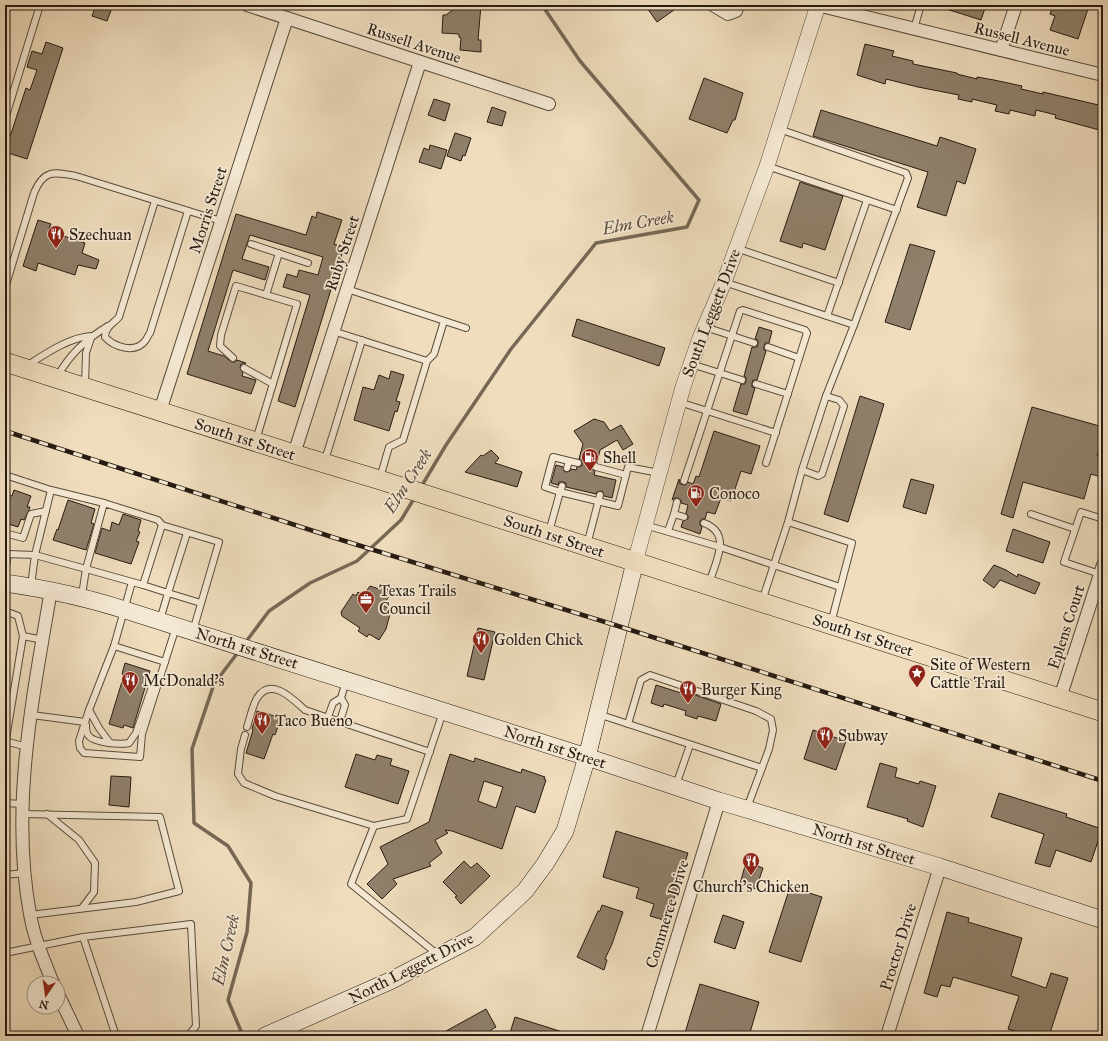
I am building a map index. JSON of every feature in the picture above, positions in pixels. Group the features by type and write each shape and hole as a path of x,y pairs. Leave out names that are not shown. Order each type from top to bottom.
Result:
{"main road":[{"name":"South 1st Street","path":"5,362 587,546 1103,712"},
{"name":"South Leggett Drive","path":"618,626 635,562"},
{"name":"North 1st Street","path":"5,583 51,590 125,610 346,679 719,801 940,867 1103,920"},
{"name":"North Leggett Drive","path":"266,1035 390,981 475,937 525,891 545,864 565,831 587,757 618,626"}],"street":[{"name":"Russell Avenue","path":"246,5 549,104"},
{"path":"713,5 728,14 736,11 738,5"},
{"name":"Russell Avenue","path":"818,5 1103,75"},
{"name":"South Leggett Drive","path":"635,562 679,402 691,364 724,282 767,166 818,5"},
{"path":"1001,50 1016,5"},
{"name":"Morris Street","path":"160,412 287,18"},
{"name":"Ruby Street","path":"294,454 420,62"},
{"name":"Eplens Court","path":"1060,698 1102,569"},
{"path":"50,975 38,945 30,915 25,873 22,809 27,747 42,640 51,590"},
{"name":"Commerce Drive","path":"646,1036 719,801"},
{"name":"Proctor Drive","path":"887,1036 940,867"},
{"path":"66,1011 78,1036"}],"lane":[{"path":"5,119 40,5"},
{"path":"914,29 921,5"},
{"path":"761,602 788,522 802,470 826,396 908,178 906,173 779,129"},
{"path":"767,166 897,210"},
{"path":"5,288 34,193 44,176 50,173 76,176 221,221"},
{"path":"827,316 867,200"},
{"path":"57,379 65,363 77,349 91,336 114,324 119,317 155,201"},
{"path":"108,326 105,332 105,337 117,346 132,348 145,342 150,333 188,211"},
{"path":"251,244 308,263"},
{"path":"736,248 839,282"},
{"path":"266,295 279,253"},
{"path":"724,282 854,324"},
{"path":"233,358 220,346 221,335 236,286 297,304 255,442"},
{"path":"347,289 466,328"},
{"path":"684,481 740,311 743,310 805,330 808,333 766,463"},
{"path":"383,481 389,448 403,440 427,361 434,354 444,321"},
{"path":"705,327 754,343"},
{"path":"334,331 427,361"},
{"path":"23,368 74,340 91,336"},
{"path":"85,388 86,353 91,336"},
{"path":"324,464 362,340"},
{"path":"768,347 799,358"},
{"path":"691,364 742,380"},
{"path":"244,368 273,384"},
{"path":"756,384 788,394"},
{"path":"802,470 818,476 822,474 827,459 844,406 839,400 826,396"},
{"path":"679,402 776,433"},
{"path":"578,463 553,457 545,487 561,489 599,498 618,506 628,467 659,473"},
{"path":"567,468 569,461"},
{"path":"596,468 626,475"},
{"path":"604,477 606,470"},
{"path":"5,475 51,490 104,503 158,520 162,525 219,542 193,631"},
{"path":"548,534 561,489"},
{"path":"30,586 35,555 51,490"},
{"path":"587,546 599,498"},
{"path":"668,532 677,502"},
{"path":"81,597 86,569 104,503"},
{"path":"5,533 23,538 30,514 46,511"},
{"path":"1102,569 1064,562 1081,512 1103,518"},
{"path":"674,514 684,517"},
{"path":"1031,514 1075,529"},
{"path":"788,522 852,544 830,625"},
{"path":"704,523 712,526 719,535 720,547 708,585"},
{"path":"142,585 162,525"},
{"path":"645,525 720,547 840,587"},
{"path":"160,621 187,533"},
{"path":"5,572 6,553 35,555 201,603"},
{"path":"132,582 114,646 89,710 79,741 80,748 84,753 140,757 142,734 176,626"},
{"path":"5,611 18,616 23,636 5,743 27,747"},
{"path":"23,636 42,640"},
{"path":"114,646 165,662"},
{"path":"628,724 640,680 650,675 756,711 771,719 773,730 769,749 747,809"},
{"path":"85,722 89,737 121,745 129,743 136,733 153,684 161,676"},
{"path":"328,717 333,703 341,698 346,679"},
{"path":"247,727 256,700 262,691 267,688 278,690 291,696 305,710 430,752"},
{"path":"340,721 345,705 341,698"},
{"path":"89,710 99,728 110,743"},
{"path":"245,735 241,749 238,774 244,783 275,796 374,826 407,819 444,711"},
{"path":"597,714 762,768"},
{"path":"32,715 85,722"},
{"path":"676,786 690,745"},
{"path":"5,803 22,809 47,814 160,817 179,891 136,902 30,915"},
{"path":"47,814 79,840 95,863 94,892 82,908"},
{"path":"374,826 351,884 439,956"},
{"path":"5,875 25,873"},
{"path":"5,952 83,938 191,924 196,1026 188,1036"},
{"path":"83,938 116,1036"}],"building":[{"path":"96,5 113,5 107,21 92,16"},
{"path":"459,5 481,5 478,40 481,40 481,52 460,50 461,38 459,37 459,34 442,33 443,15 446,15"},
{"path":"645,5 681,5 657,22"},
{"path":"941,5 986,5 981,20 940,7"},
{"path":"1053,5 1077,5 1088,9 1078,39 1050,30 1055,16 1050,14"},
{"path":"46,42 63,48 27,159 5,152 26,88 30,90 37,70 27,67 32,51 42,54"},
{"path":"865,44 894,51 892,56 913,61 913,64 957,73 977,79 977,77 1022,86 1021,89 1043,94 1043,92 1103,106 1103,131 1055,118 1056,115 1036,110 1035,116 1010,110 1009,114 995,111 997,105 972,99 972,102 958,99 959,95 886,79 885,84 857,75"},
{"path":"704,78 743,93 735,120 733,120 727,133 689,119"},
{"path":"434,99 450,104 445,121 428,115"},
{"path":"492,107 506,112 502,126 487,122"},
{"path":"821,110 937,146 940,137 976,149 965,184 957,181 946,216 917,207 928,172 813,136"},
{"path":"455,133 471,138 465,156 463,155 461,161 447,156"},
{"path":"430,145 447,150 441,169 419,162 424,148 429,150"},
{"path":"800,182 843,196 825,250 803,243 802,248 780,241"},
{"path":"317,212 342,220 334,244 344,247 295,407 278,401 310,295 283,287 287,274 297,277 299,270 318,275 323,257 250,235 242,259 269,267 265,280 233,270 208,351 224,356 232,362 237,360 246,363 241,364 240,368 243,373 242,376 256,380 251,394 187,374 236,214 306,235 312,216 316,218"},
{"name":"Szechuan","path":"38,220 51,224 48,231 85,243 82,253 99,260 96,269 78,265 75,275 38,263 36,271 23,266"},
{"path":"910,244 935,251 910,330 885,322"},
{"path":"577,319 665,348 659,366 572,336"},
{"path":"759,327 772,331 769,343 765,343 764,346 764,350 766,351 757,380 753,380 752,383 752,387 755,388 747,415 733,411 741,384 745,384 746,381 746,377 744,376 752,347 757,347 758,344 758,340 755,339"},
{"path":"391,371 404,375 396,401 400,402 397,412 395,411 389,431 354,420 363,387 374,390 379,375 389,379"},
{"path":"860,396 884,404 848,522 824,514"},
{"path":"1032,407 1103,427 1103,436 1097,456 1103,457 1103,470 1101,477 1091,474 1084,499 1023,482 1013,518 1001,514"},
{"path":"594,419 604,422 610,431 621,425 633,444 623,450 617,440 600,450 597,463 592,465 592,469 595,471 594,475 616,480 612,498 604,496 603,492 601,491 597,492 596,494 566,487 566,483 563,482 559,482 558,485 551,483 556,465 563,467 564,471 566,472 570,471 571,469 576,470 577,467 582,466 582,461 579,459 583,444 574,431"},
{"path":"714,431 760,446 751,474 741,471 731,501 721,498 715,514 707,512 705,519 700,521 700,525 702,527 700,534 681,527 683,521 688,519 686,513 688,505 681,503 681,500 678,498 672,500 679,479 680,484 685,485 688,482 693,484 696,476 699,477"},
{"path":"491,450 499,458 495,463 522,472 517,487 465,472 481,455 483,456"},
{"path":"911,479 934,485 926,514 903,507"},
{"path":"14,490 31,496 27,507 30,507 29,510 24,520 21,519 18,527 5,523 5,494 12,496"},
{"path":"68,500 95,509 91,523 94,524 86,550 53,540"},
{"path":"123,514 141,520 138,531 140,532 136,541 139,542 131,564 95,553 102,528 110,531 112,522 119,525"},
{"path":"1013,529 1050,542 1043,563 1006,551"},
{"path":"994,565 1017,577 1018,574 1040,583 1035,594 1000,580 994,588 983,580"},
{"name":"Texas Trails Council","path":"381,585 392,592 383,605 391,610 386,629 379,640 369,634 367,637 358,631 360,628 342,616 341,612 353,594 356,596 358,592 363,596 370,586 379,589"},
{"name":"Golden Chick","path":"478,628 495,632 484,680 467,676"},
{"name":"McDonald's","path":"125,663 150,671 133,728 124,725 123,728 109,724 124,675 122,674"},
{"name":"Burger King","path":"656,685 684,694 684,691 721,704 716,721 698,716 697,719 685,715 686,711 664,704 663,707 651,703"},
{"name":"Taco Bueno","path":"257,711 281,718 275,735 273,734 264,759 246,753"},
{"name":"Subway","path":"813,730 846,741 836,770 804,759"},
{"path":"356,754 375,760 377,755 392,759 390,765 409,771 398,804 345,787"},
{"path":"450,754 474,762 475,758 521,773 522,769 545,777 544,779 546,780 535,813 516,806 502,849 452,831 445,830 448,833 435,840 442,853 429,863 431,866 393,879 397,884 382,899 367,884 388,864 380,847 429,822","holes":["484,781 503,787 496,808 478,801"]},
{"path":"880,763 897,768 895,777 919,784 920,781 936,786 923,827 907,821 908,819 867,807"},
{"path":"111,776 131,777 129,807 109,805"},
{"path":"999,793 1067,814 1066,817 1102,829 1091,862 1056,850 1050,867 1035,863 1044,834 991,817"},
{"path":"616,831 688,853 667,921 650,916 654,904 636,898 639,888 603,877"},
{"path":"464,861 471,868 477,863 490,876 461,904 455,897 457,896 443,882"},
{"name":"Church's Chicken","path":"746,862 763,868 756,889 740,884"},
{"path":"790,887 822,897 801,962 769,952"},
{"path":"602,905 623,912 605,959 607,960 604,970 577,957"},
{"path":"947,912 969,918 968,922 1022,938 1011,976 1046,988 1051,973 1068,978 1049,1036 1029,1036 1008,1029 1019,996 953,977 950,987 941,985 937,997 924,993"},
{"path":"723,915 744,922 735,949 714,942"},
{"path":"700,984 759,1002 749,1036 684,1036"},
{"path":"486,1009 496,1027 481,1036 437,1036"},
{"path":"515,1017 569,1034 568,1036 509,1036"}],"waterway":[{"name":"Elm Creek","path":"421,487 446,445 511,349 596,243 687,227 699,200 580,61 542,5"},
{"name":"Elm Creek","path":"245,643 269,611 310,583 357,561 401,520 415,497"},
{"name":"Elm Creek","path":"239,651 214,684 192,749 194,823 228,846 251,883 247,932 228,1000 243,1036"}],"railway":[{"path":"5,431 332,537 618,626 1103,781"}],"place":[{"name":"Szechuan","path":"56,249"},
{"name":"Shell","path":"590,472"},
{"name":"Conoco","path":"696,508"},
{"name":"Texas Trails Council","path":"366,614"},
{"name":"Golden Chick","path":"481,654"},
{"name":"Site of Western Cattle Trail","path":"917,688"},
{"name":"McDonald's","path":"130,695"},
{"name":"Burger King","path":"688,704"},
{"name":"Taco Bueno","path":"262,735"},
{"name":"Subway","path":"825,750"},
{"name":"Church's Chicken","path":"751,876"}]}
